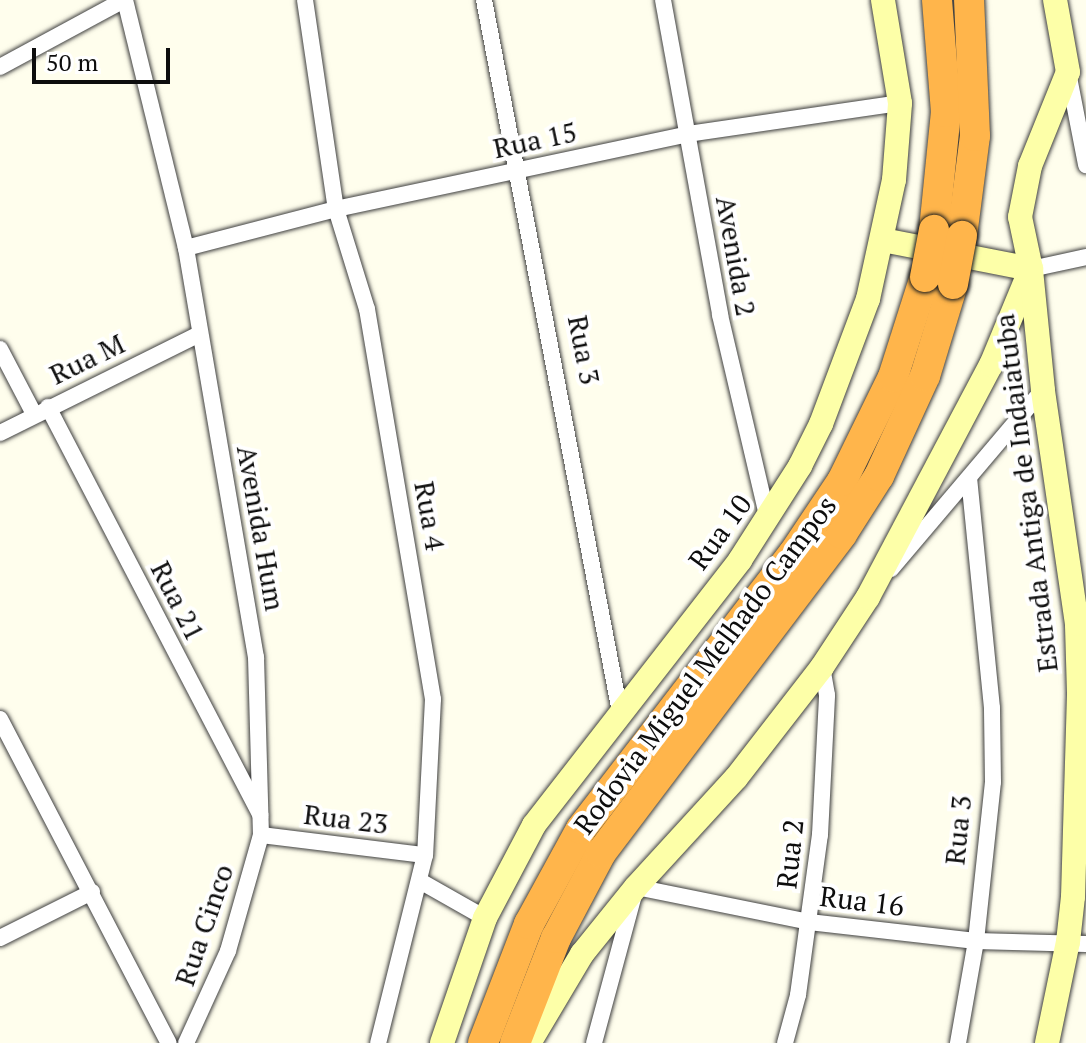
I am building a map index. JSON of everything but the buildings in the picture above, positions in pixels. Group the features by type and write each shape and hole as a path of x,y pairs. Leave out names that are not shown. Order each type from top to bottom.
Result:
{"highway":[{"name":"Rodovia Miguel Melhado Campos","path":"937,0 946,112 948,233"},
{"name":"Rodovia Miguel Melhado Campos","path":"515,1043 556,938 601,853 842,534 879,476 925,376 948,233 975,136 969,0"},
{"name":"Rodovia Miguel Melhado Campos","path":"483,1043 529,924 581,829 793,554 842,481 939,281"}],"main road":[{"name":"Rua 10","path":"442,1043 485,918 534,825 768,519 821,424 868,299 883,240 900,136 900,103 883,0"},
{"path":"1055,0 1068,72"},
{"name":"Estrada Antiga de Indaiatuba","path":"1047,1043 1077,943 1077,624 1043,390 1031,269 1020,217 1030,166 1068,72"},
{"path":"529,1043 582,954 636,887 736,778 822,667 868,597 991,365 1031,269 883,240"}],"street":[{"path":"0,67 124,0"},
{"name":"Avenida Hum","path":"124,0 186,248 199,334 251,610 256,657 262,828"},
{"name":"Rua 4","path":"305,0 336,209 367,309 433,699 425,855 378,1043"},
{"name":"Rua 3","path":"484,0 620,712"},
{"name":"Avenida 2","path":"663,0 720,315 768,519"},
{"path":"1068,72 1086,165"},
{"name":"Rua 15","path":"186,248 336,209 688,134 900,103"},
{"path":"1031,269 1086,257"},
{"name":"Rua M","path":"0,433 199,334"},
{"name":"Rua 21","path":"0,349 41,410 262,828"},
{"path":"868,597 1043,390"},
{"name":"Rua 3","path":"958,1043 976,941 993,782 992,708 969,478"},
{"name":"Rua 2","path":"785,1043 798,995 820,835 826,711 822,667"},
{"path":"0,719 169,1043"},
{"name":"Rua 23","path":"262,828 425,855"},
{"name":"Rua Cinco","path":"186,1043 228,951 262,828"},
{"path":"420,881 485,918"},
{"path":"594,1043 636,887"},
{"name":"Rua 16","path":"636,887 809,922 976,941 1077,943"},
{"path":"0,938 92,892"}]}
